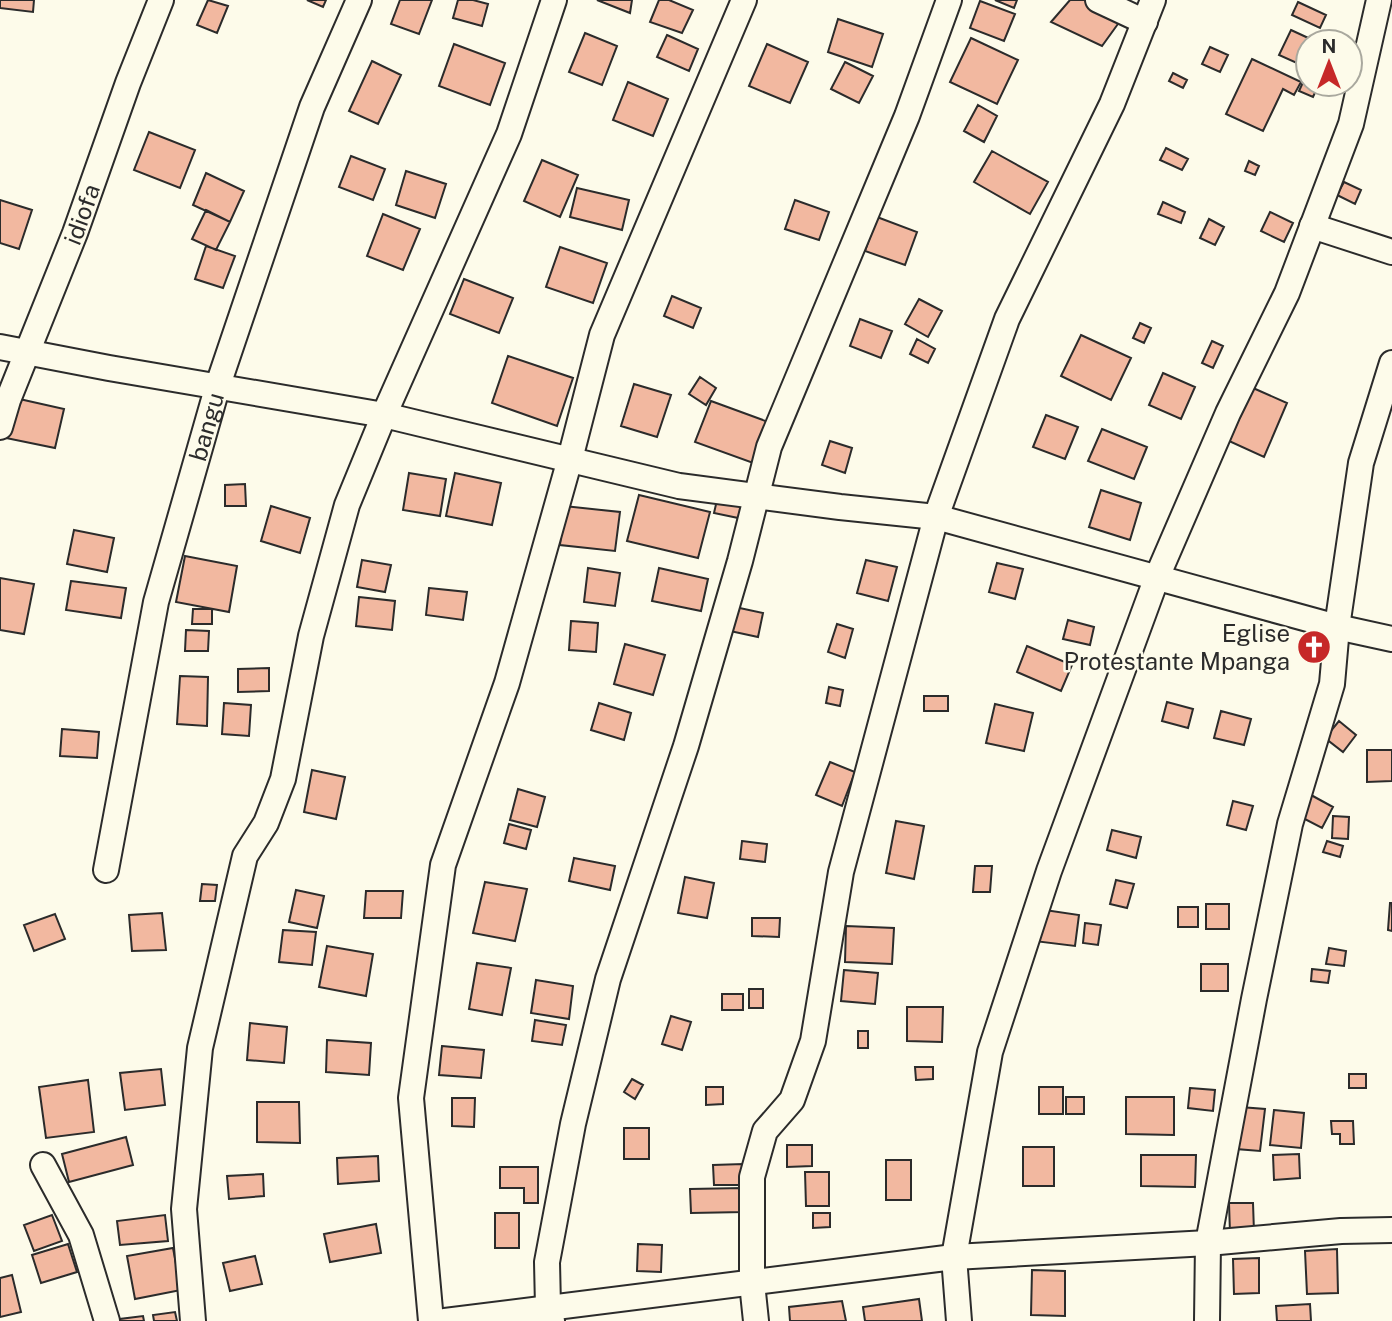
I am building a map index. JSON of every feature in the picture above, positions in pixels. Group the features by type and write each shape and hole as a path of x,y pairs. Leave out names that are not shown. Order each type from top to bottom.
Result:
{"street":[{"name":"idiofa","path":"0,427 161,0"},
{"name":"bangu","path":"106,870 156,603 218,385 313,107 359,0"},
{"path":"193,1321 184,1209 200,1048 245,856 266,823 283,779 311,636 347,505 384,415 509,134 554,0"},
{"path":"431,1321 411,1097 443,865 507,683 603,335 744,0"},
{"path":"550,1314 547,1262 573,1124 608,979 686,746 758,496 768,447 907,116 949,0"},
{"path":"756,1321 752,1283 752,1177 765,1131 792,1100 813,1041 841,872 936,517 1007,319 1112,104 1149,11 1098,0"},
{"path":"960,1321 954,1257 990,1052 1049,871 1157,577 1228,413 1287,293 1351,124 1379,0"},
{"path":"1312,226 1392,252"},
{"path":"0,347 384,415 679,486 936,517 1392,639"},
{"path":"1207,1321 1208,1243 1254,999 1290,824 1332,684 1337,626 1361,463 1392,363"},
{"path":"43,1165 80,1234 107,1321"},
{"path":"445,1321 550,1314 752,1283 954,1257 1208,1243 1340,1231 1392,1230"}],"building":[{"path":"0,0 34,0 33,12 0,8"},
{"path":"208,0 228,6 217,33 197,25"},
{"path":"307,0 326,0 323,7"},
{"path":"400,0 432,0 419,34 391,24"},
{"path":"458,0 488,4 482,26 453,18"},
{"path":"597,0 632,0 630,13"},
{"path":"659,0 669,0 693,10 682,33 650,22"},
{"path":"995,0 1017,0 1014,8"},
{"path":"1070,0 1088,0 1123,17 1102,46 1051,22"},
{"path":"980,1 1015,14 1004,41 970,28"},
{"path":"1298,2 1326,15 1320,28 1292,15"},
{"path":"838,19 883,34 872,67 828,52"},
{"path":"1291,30 1294,31 1294,62 1279,55"},
{"path":"585,33 617,46 602,85 569,72"},
{"path":"667,35 698,49 689,71 657,57"},
{"path":"971,38 1018,60 997,104 950,82"},
{"path":"454,44 505,63 490,105 439,86"},
{"path":"767,44 808,62 790,103 749,86"},
{"path":"1210,47 1228,55 1220,72 1202,64"},
{"path":"1252,59 1294,79 1294,95 1283,89 1263,131 1226,114"},
{"path":"372,61 401,75 378,124 349,111"},
{"path":"845,62 873,76 859,103 831,89"},
{"path":"1173,73 1187,80 1183,88 1169,81"},
{"path":"628,82 668,99 653,136 613,120"},
{"path":"978,105 997,116 984,142 964,131"},
{"path":"149,132 195,150 180,188 134,170"},
{"path":"1166,148 1188,159 1182,170 1160,160"},
{"path":"992,151 1048,182 1030,214 974,182"},
{"path":"351,156 385,169 373,200 339,187"},
{"path":"542,160 578,175 560,217 524,201"},
{"path":"1249,161 1259,166 1255,175 1245,171"},
{"path":"406,171 446,184 435,218 396,205"},
{"path":"206,173 244,191 230,222 193,205"},
{"path":"1344,182 1361,190 1355,204 1337,195"},
{"path":"577,188 629,200 622,230 570,217"},
{"path":"0,200 32,210 19,249 0,243"},
{"path":"795,200 829,212 819,240 785,229"},
{"path":"1163,202 1185,212 1181,223 1158,214"},
{"path":"206,210 230,222 216,250 192,239"},
{"path":"1270,212 1293,223 1284,242 1261,231"},
{"path":"383,214 420,229 403,270 367,256"},
{"path":"877,217 917,232 905,265 865,251"},
{"path":"1209,219 1224,227 1215,245 1200,238"},
{"path":"206,246 235,256 223,288 195,279"},
{"path":"560,247 607,263 593,303 546,287"},
{"path":"464,279 513,298 499,333 450,314"},
{"path":"672,296 701,308 693,328 664,316"},
{"path":"919,299 942,311 928,337 905,324"},
{"path":"860,319 892,331 881,358 850,346"},
{"path":"1140,323 1151,328 1144,343 1133,338"},
{"path":"1081,335 1131,358 1111,400 1061,376"},
{"path":"917,339 935,349 928,363 910,354"},
{"path":"1212,341 1223,346 1213,368 1202,363"},
{"path":"508,356 573,378 557,426 492,403"},
{"path":"1163,373 1195,387 1181,419 1149,405"},
{"path":"700,377 716,388 706,405 689,394"},
{"path":"634,384 671,395 657,437 621,426"},
{"path":"1253,388 1287,403 1264,457 1229,441"},
{"path":"15,398 64,409 55,448 6,438"},
{"path":"711,401 771,423 756,464 695,442"},
{"path":"1046,415 1078,427 1065,459 1033,447"},
{"path":"1102,429 1147,447 1134,479 1088,461"},
{"path":"830,441 852,448 845,473 822,465"},
{"path":"409,473 446,479 440,516 403,510"},
{"path":"455,473 501,483 492,525 446,516"},
{"path":"245,484 246,506 225,506 225,485"},
{"path":"1101,490 1141,503 1130,540 1089,527"},
{"path":"639,495 710,512 698,558 627,541"},
{"path":"717,500 746,506 743,519 714,513"},
{"path":"271,506 310,518 300,553 261,541"},
{"path":"564,506 620,512 615,551 560,545"},
{"path":"74,530 114,538 107,572 67,564"},
{"path":"185,556 237,566 229,612 176,602"},
{"path":"362,560 391,565 385,592 357,587"},
{"path":"866,560 897,567 888,601 857,593"},
{"path":"997,563 1023,569 1015,599 989,592"},
{"path":"588,568 620,573 615,606 584,602"},
{"path":"659,568 708,579 701,611 652,601"},
{"path":"0,578 34,584 24,634 0,630"},
{"path":"71,581 126,588 121,618 66,610"},
{"path":"429,588 467,592 463,620 426,615"},
{"path":"359,597 395,601 392,630 356,626"},
{"path":"735,607 763,613 758,637 730,631"},
{"path":"193,609 212,609 212,624 192,624"},
{"path":"1068,620 1094,627 1090,645 1063,639"},
{"path":"571,621 598,623 596,652 569,650"},
{"path":"837,624 853,629 845,658 828,652"},
{"path":"186,630 209,631 208,651 185,651"},
{"path":"625,644 665,655 653,695 614,684"},
{"path":"1027,646 1072,665 1061,691 1017,672"},
{"path":"269,668 269,691 238,692 238,669"},
{"path":"180,676 208,677 207,726 177,724"},
{"path":"829,687 843,690 840,706 826,703"},
{"path":"924,696 948,696 948,711 924,711"},
{"path":"1167,702 1193,709 1188,728 1162,721"},
{"path":"224,703 251,705 249,736 222,734"},
{"path":"599,703 631,713 624,740 591,730"},
{"path":"995,704 1033,713 1024,751 986,743"},
{"path":"1221,711 1251,719 1244,745 1214,738"},
{"path":"1339,721 1356,735 1343,752 1325,738"},
{"path":"62,729 99,732 97,758 60,756"},
{"path":"1367,750 1392,750 1392,781 1367,782"},
{"path":"830,762 855,772 842,806 816,795"},
{"path":"312,770 345,777 336,819 304,812"},
{"path":"518,789 545,797 537,827 510,820"},
{"path":"1311,795 1333,807 1322,828 1299,816"},
{"path":"1233,801 1253,806 1246,830 1227,825"},
{"path":"1333,816 1349,817 1348,839 1332,838"},
{"path":"896,821 924,826 914,879 886,873"},
{"path":"509,824 531,830 526,849 504,843"},
{"path":"1112,830 1141,837 1136,858 1107,850"},
{"path":"742,841 767,844 765,862 740,859"},
{"path":"1327,841 1343,846 1340,857 1323,852"},
{"path":"574,858 615,866 610,890 569,881"},
{"path":"975,866 992,866 990,892 973,892"},
{"path":"685,877 714,883 707,918 678,913"},
{"path":"1116,880 1134,884 1127,908 1110,904"},
{"path":"485,882 527,889 515,941 473,933"},
{"path":"202,884 217,885 215,901 200,901"},
{"path":"296,890 324,896 317,928 289,922"},
{"path":"366,891 403,891 401,918 364,918"},
{"path":"1392,903 1392,931 1388,930"},
{"path":"1206,904 1229,904 1229,929 1206,929"},
{"path":"1178,907 1198,907 1198,927 1178,927"},
{"path":"1038,909 1079,915 1075,946 1034,941"},
{"path":"162,913 166,950 132,951 129,915"},
{"path":"55,914 65,939 34,951 24,925"},
{"path":"752,918 780,918 779,937 752,936"},
{"path":"1085,923 1101,925 1098,945 1083,943"},
{"path":"846,926 894,928 892,964 845,962"},
{"path":"283,930 316,932 312,965 279,962"},
{"path":"327,946 373,954 366,996 319,987"},
{"path":"1329,948 1346,951 1344,966 1326,964"},
{"path":"477,963 511,968 502,1015 469,1009"},
{"path":"1201,964 1228,964 1228,991 1201,991"},
{"path":"1312,969 1330,971 1328,983 1311,981"},
{"path":"844,970 878,973 875,1004 841,1001"},
{"path":"536,980 573,986 569,1019 531,1013"},
{"path":"749,989 763,989 763,1008 749,1008"},
{"path":"722,994 743,994 743,1010 722,1010"},
{"path":"907,1007 943,1007 942,1042 907,1041"},
{"path":"671,1016 691,1022 682,1050 662,1044"},
{"path":"535,1020 566,1025 562,1045 532,1041"},
{"path":"250,1023 287,1027 284,1063 247,1060"},
{"path":"858,1031 868,1031 868,1048 858,1048"},
{"path":"327,1040 371,1043 369,1075 326,1072"},
{"path":"442,1046 484,1050 481,1078 439,1075"},
{"path":"915,1067 933,1067 933,1079 916,1080"},
{"path":"161,1069 165,1105 125,1110 120,1073"},
{"path":"1349,1074 1366,1074 1366,1088 1349,1088"},
{"path":"632,1079 643,1085 635,1099 624,1092"},
{"path":"88,1080 94,1132 46,1138 39,1087"},
{"path":"706,1087 723,1087 723,1104 706,1105"},
{"path":"1039,1087 1063,1087 1063,1114 1039,1114"},
{"path":"1190,1088 1215,1090 1213,1111 1188,1108"},
{"path":"1066,1097 1084,1097 1084,1114 1066,1114"},
{"path":"1126,1097 1174,1097 1174,1135 1126,1134"},
{"path":"452,1098 475,1098 474,1127 452,1126"},
{"path":"257,1102 299,1102 300,1143 257,1142"},
{"path":"1240,1107 1265,1109 1260,1151 1236,1149"},
{"path":"1274,1110 1304,1113 1301,1148 1270,1145"},
{"path":"1331,1121 1353,1121 1354,1144 1340,1144 1340,1134 1332,1134"},
{"path":"624,1128 649,1128 649,1159 624,1159"},
{"path":"126,1137 133,1165 69,1182 62,1154"},
{"path":"787,1145 812,1145 812,1166 787,1167"},
{"path":"1023,1147 1054,1147 1054,1186 1023,1186"},
{"path":"1299,1154 1300,1178 1274,1180 1273,1155"},
{"path":"1141,1155 1196,1155 1195,1187 1141,1186"},
{"path":"378,1156 379,1181 338,1184 337,1158"},
{"path":"886,1160 911,1160 911,1200 886,1200"},
{"path":"743,1164 743,1185 714,1185 713,1165"},
{"path":"500,1167 538,1167 538,1203 524,1203 524,1188 500,1188"},
{"path":"805,1172 829,1172 829,1206 806,1206"},
{"path":"263,1174 264,1196 229,1199 227,1176"},
{"path":"743,1188 744,1212 691,1213 690,1189"},
{"path":"1229,1203 1253,1203 1254,1232 1230,1233"},
{"path":"495,1213 519,1213 519,1248 495,1248"},
{"path":"813,1213 830,1213 830,1227 813,1228"},
{"path":"52,1215 62,1241 34,1251 24,1225"},
{"path":"165,1215 168,1241 120,1245 117,1221"},
{"path":"376,1224 381,1253 330,1262 324,1234"},
{"path":"68,1244 77,1272 41,1283 32,1255"},
{"path":"638,1244 662,1245 661,1272 637,1271"},
{"path":"173,1248 181,1290 135,1299 127,1256"},
{"path":"1337,1249 1338,1293 1307,1294 1305,1251"},
{"path":"255,1256 262,1284 230,1291 223,1263"},
{"path":"1259,1258 1259,1293 1234,1294 1233,1259"},
{"path":"1032,1270 1065,1271 1065,1316 1031,1315"},
{"path":"12,1275 21,1312 0,1317 0,1278"},
{"path":"919,1299 922,1321 865,1321 863,1307"},
{"path":"842,1301 846,1321 790,1321 789,1307"},
{"path":"1310,1304 1311,1321 1277,1321 1276,1306"},
{"path":"175,1312 177,1321 154,1321 153,1315"},
{"path":"143,1316 144,1321 120,1321 120,1319"}],"place":[{"name":"Eglise Protestante Mpanga","path":"1314,647"}]}
